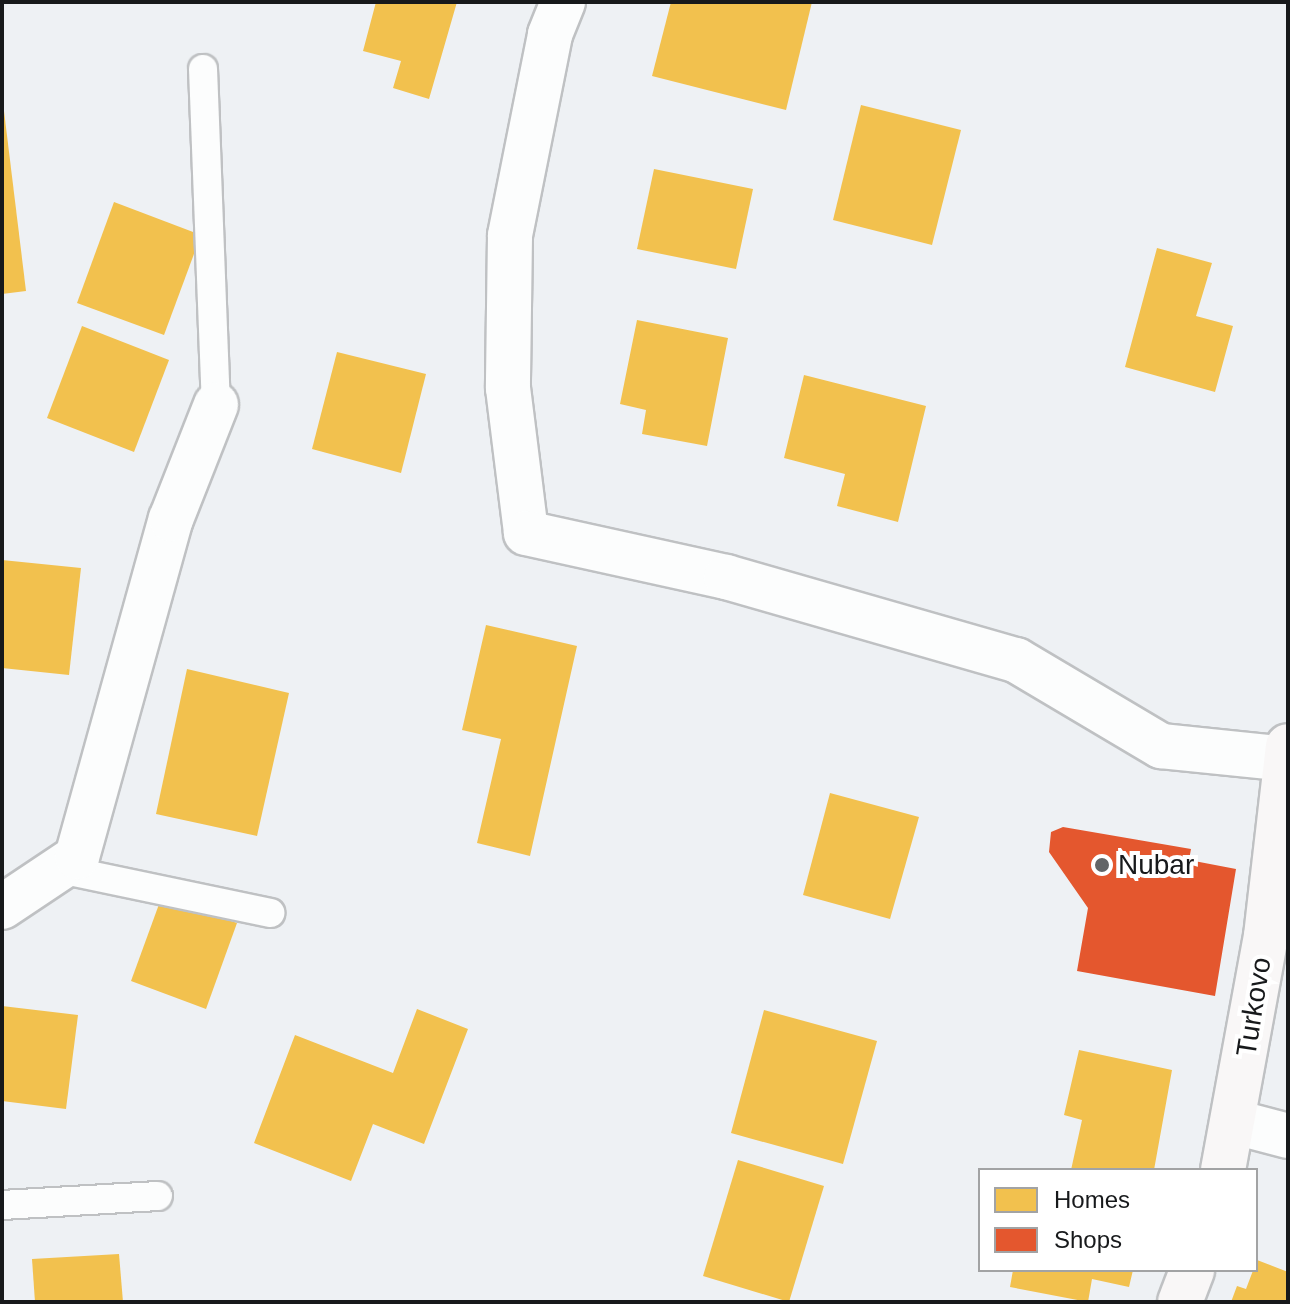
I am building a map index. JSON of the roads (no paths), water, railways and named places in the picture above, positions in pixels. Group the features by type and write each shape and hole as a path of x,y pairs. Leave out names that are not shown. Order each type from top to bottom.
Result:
{"main road":[{"name":"Turkovo","path":"1224,1168 1235,1122 1266,936 1287,753"},
{"path":"1180,1302 1191,1272"}],"street":[{"path":"563,2 550,35 510,236 508,388 526,533 726,577 1016,660 1161,746 1287,753"},
{"path":"2,907 77,857 171,519 216,405"},
{"path":"1235,1122 1288,1136"}],"lane":[{"path":"203,69 216,405"},
{"path":"60,869 270,913"},
{"path":"2,1205 158,1196"}],"place":[{"name":"Nubar","path":"1102,865"}]}
